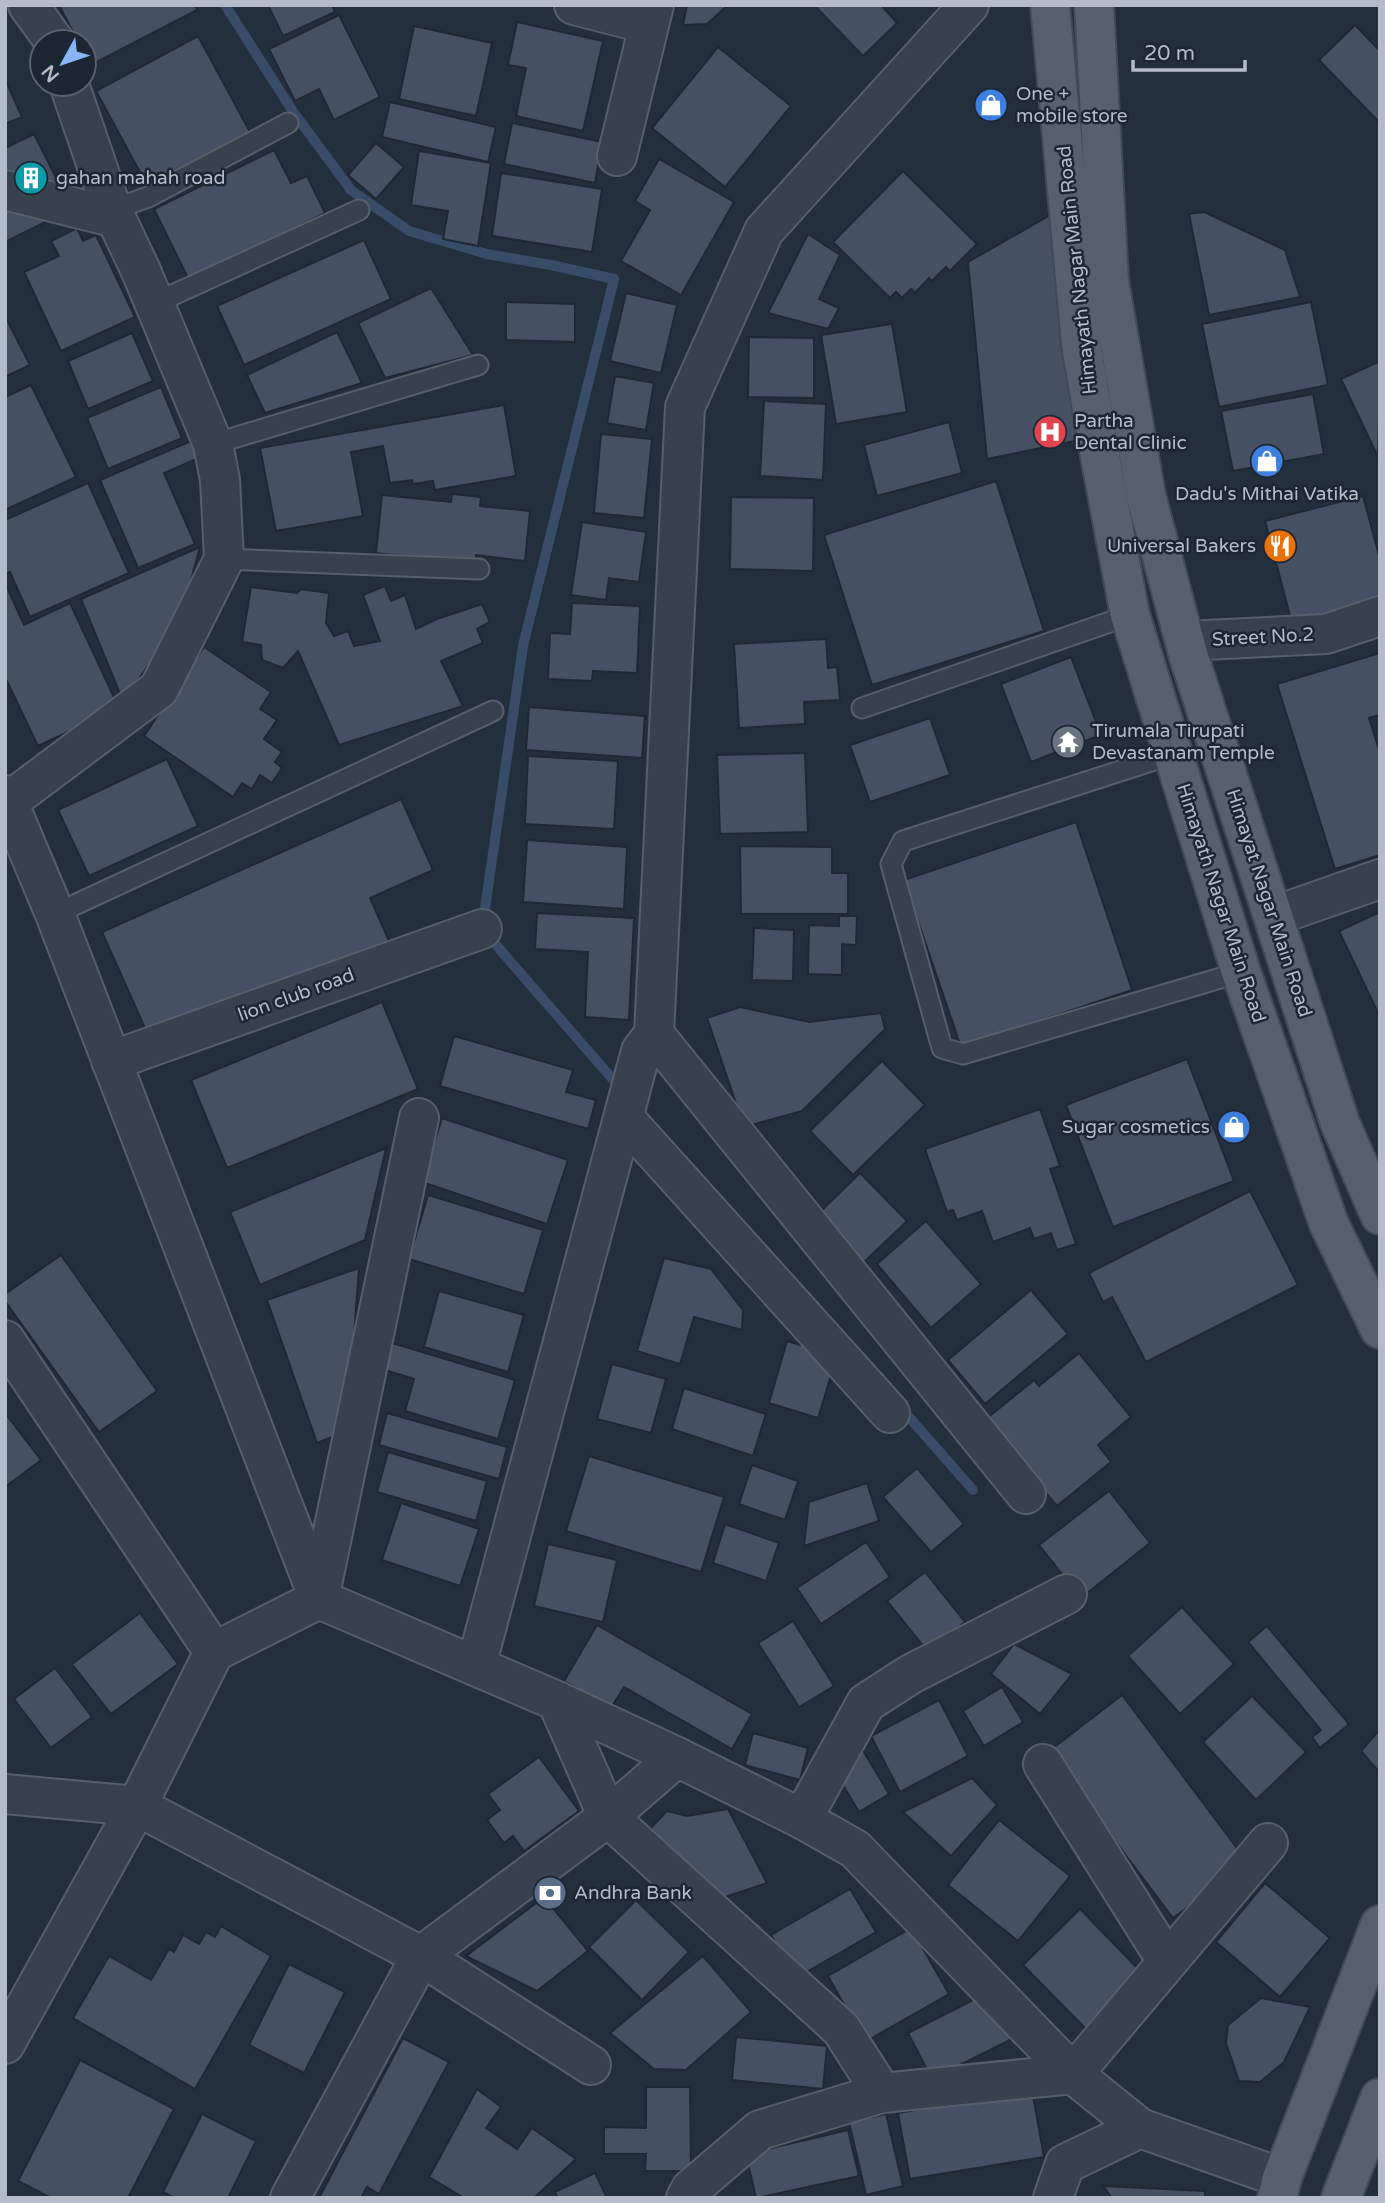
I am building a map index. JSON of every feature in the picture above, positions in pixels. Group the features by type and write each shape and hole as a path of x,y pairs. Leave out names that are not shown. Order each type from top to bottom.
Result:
{"main road":[{"name":"Himayath Nagar Main Road","path":"1050,5 1082,344 1130,615 1241,972 1329,1224 1380,1329"},
{"name":"Himayat Nagar Main Road","path":"1094,5 1109,282 1146,496 1185,641 1340,1123 1380,1215"},
{"path":"1279,2188 1380,1925"},
{"path":"1341,2198 1380,2098"}],"street":[{"path":"28,5 45,28"},
{"path":"574,5 651,15 617,156"},
{"path":"477,1666 624,1118 647,1042 685,407 764,231 969,5"},
{"path":"74,98 114,214 141,271 213,444 220,480 224,559 159,690 7,799 55,914 318,1599 477,1666 677,1756 855,1849 1073,2074 1140,2127 1279,2188"},
{"path":"5,191 114,214"},
{"name":"Street No.2","path":"1185,641 1326,634 1380,616"},
{"path":"1274,916 1380,879"},
{"name":"lion club road","path":"111,1061 482,929"},
{"path":"647,1042 1026,1494"},
{"path":"318,1599 419,1118"},
{"path":"624,1118 890,1413"},
{"path":"5,1340 214,1652"},
{"path":"802,1819 866,1703 911,1674 1067,1594"},
{"path":"5,2044 136,1806 214,1652 318,1599"},
{"path":"557,1701 608,1817 841,2029 882,2093"},
{"path":"290,2198 421,1956 608,1817 677,1756"},
{"path":"1043,1764 1167,1961"},
{"path":"5,1794 136,1806 421,1956 591,2065"},
{"path":"690,2195 760,2130 882,2093 1073,2074 1268,1843"},
{"path":"1053,2198 1065,2164 1140,2127"}],"lane":[{"path":"114,214 288,123"},
{"path":"153,304 359,210"},
{"path":"213,444 478,365"},
{"path":"224,559 479,569"},
{"path":"862,708 1130,615"},
{"path":"55,914 493,710"},
{"path":"1173,754 903,841 891,864 942,1048 963,1054 1241,972"}],"building":[{"path":"59,5 195,5 197,10 98,61 98,28 71,28"},
{"path":"268,5 332,5 335,12 283,36"},
{"path":"687,5 728,5 707,24 683,25"},
{"path":"814,5 881,5 897,23 863,56"},
{"path":"339,15 380,97 334,120 319,89 295,101 269,49"},
{"path":"517,22 603,41 583,131 516,116 526,68 508,65"},
{"path":"1355,25 1380,51 1380,123 1319,60"},
{"path":"414,26 492,43 476,116 399,99"},
{"path":"198,36 250,132 148,187 98,95 98,90"},
{"path":"718,47 791,106 725,187 652,128"},
{"path":"5,79 22,117 5,124"},
{"path":"390,102 496,127 488,162 382,137"},
{"path":"512,123 602,142 595,183 504,164"},
{"name":"gahan mahah road","path":"34,134 72,209 5,242 5,148"},
{"path":"376,143 404,167 376,199 348,175"},
{"path":"274,150 291,183 307,176 325,213 189,280 154,209"},
{"path":"419,151 491,163 478,246 443,239 448,211 411,205"},
{"path":"659,159 734,202 681,295 621,261 650,210 635,201"},
{"path":"903,171 977,244 950,271 946,267 932,281 929,278 915,293 911,289 902,298 896,292 890,298 833,242"},
{"path":"501,173 602,189 592,252 492,236"},
{"path":"1059,210 1080,440 987,459 968,262"},
{"path":"1204,212 1285,250 1300,297 1209,315 1189,214"},
{"path":"77,228 83,241 96,235 135,317 61,351 24,272 59,256 51,241"},
{"path":"808,234 840,255 819,299 839,308 828,329 768,313"},
{"path":"364,240 391,299 244,365 217,306"},
{"path":"431,288 473,355 385,378 358,323"},
{"path":"626,293 677,305 661,373 610,361"},
{"path":"506,302 575,304 575,342 506,340"},
{"path":"1311,302 1328,385 1219,407 1202,324"},
{"path":"5,316 30,365 5,377"},
{"path":"892,324 907,412 836,424 821,335"},
{"path":"337,332 362,383 265,413 247,375"},
{"path":"132,333 153,381 88,409 68,361"},
{"path":"749,337 814,338 814,398 748,397"},
{"path":"1378,362 1380,366 1378,457 1341,379"},
{"path":"615,376 654,383 646,430 607,423"},
{"path":"31,385 76,477 5,510 5,397"},
{"path":"161,387 182,438 108,469 87,418"},
{"path":"1313,394 1324,454 1233,471 1221,411"},
{"path":"764,401 826,404 823,480 760,476"},
{"path":"504,405 516,476 435,490 433,481 390,483 383,446 351,452 363,516 276,531 260,448"},
{"path":"949,422 962,473 877,496 864,445"},
{"path":"601,434 652,439 644,518 594,513"},
{"path":"191,441 199,458 164,473 195,544 138,568 100,480"},
{"path":"996,481 1044,631 872,685 824,535"},
{"path":"88,483 129,573 30,617 10,572 5,574 5,520"},
{"path":"452,494 481,497 480,506 530,511 525,561 476,555 475,564 376,553 382,495 451,502"},
{"path":"1363,496 1380,559 1380,600 1292,623 1265,521"},
{"path":"731,497 814,498 813,571 730,569"},
{"path":"582,522 646,532 639,582 609,578 606,600 571,595"},
{"path":"200,547 180,621 123,701 81,599"},
{"path":"5,583 24,625 70,603 119,708 38,746 5,677"},
{"path":"385,586 391,601 405,595 416,629 482,604 490,622 477,629 483,643 441,661 463,706 339,745 298,651 283,668 262,660 261,645 242,642 251,587 297,593 301,589 329,593 326,623 334,636 348,631 354,646 380,641 363,595"},
{"path":"572,603 640,606 637,673 593,671 592,681 548,679 550,633 570,634"},
{"path":"826,639 828,668 837,667 840,700 804,702 805,724 739,728 734,644"},
{"path":"204,647 271,692 260,709 277,720 264,739 282,752 275,762 282,768 272,783 260,775 252,789 242,783 233,797 144,736"},
{"path":"1380,653 1380,715 1369,718 1380,753 1380,855 1335,869 1277,684"},
{"path":"1071,657 1101,735 1031,762 1001,684"},
{"path":"529,707 645,716 642,758 526,750"},
{"path":"930,718 950,775 870,802 850,745"},
{"path":"805,753 808,832 720,834 717,755"},
{"path":"528,756 618,761 614,829 525,824"},
{"path":"167,759 198,826 89,876 58,810"},
{"path":"401,799 433,870 370,898 398,961 162,1066 102,932"},
{"path":"1076,822 1132,990 961,1047 904,880"},
{"path":"527,840 627,847 624,909 523,902"},
{"path":"740,846 832,847 832,873 848,873 848,914 741,914"},
{"path":"1380,912 1380,1017 1339,931"},
{"path":"537,913 634,918 629,1020 585,1017 588,952 535,949"},
{"path":"839,916 857,916 856,945 842,944 842,975 808,974 809,925 839,926"},
{"path":"754,928 794,930 793,981 752,980"},
{"path":"382,1002 418,1089 227,1168 191,1080"},
{"path":"740,1007 809,1022 881,1013 885,1029 802,1111 744,1127 707,1018"},
{"path":"454,1036 573,1070 566,1092 596,1100 588,1129 440,1086"},
{"path":"1187,1059 1234,1181 1113,1227 1066,1105"},
{"path":"882,1061 925,1105 853,1175 810,1131"},
{"path":"1040,1109 1060,1166 1050,1169 1076,1244 1057,1250 1051,1233 1034,1239 1030,1228 993,1242 982,1211 957,1220 953,1210 947,1212 925,1149"},
{"path":"442,1118 568,1160 547,1224 422,1182"},
{"path":"386,1148 365,1240 260,1285 230,1212"},
{"path":"860,1173 907,1221 863,1263 817,1215"},
{"path":"1250,1191 1298,1285 1146,1362 1112,1297 1103,1302 1089,1273"},
{"path":"428,1195 543,1230 524,1294 409,1259"},
{"path":"926,1221 981,1284 931,1328 877,1264"},
{"path":"61,1255 157,1391 99,1432 5,1301 5,1294"},
{"path":"664,1258 711,1269 743,1310 742,1330 694,1317 680,1364 637,1351"},
{"path":"359,1268 347,1431 317,1443 267,1300"},
{"path":"1031,1290 1068,1334 985,1404 948,1360"},
{"path":"439,1291 524,1315 508,1372 424,1347"},
{"path":"787,1341 837,1356 818,1418 769,1403"},
{"path":"392,1343 515,1380 498,1439 405,1411 414,1379 385,1370"},
{"path":"1079,1353 1131,1417 1098,1445 1111,1462 1057,1506 985,1420 1034,1380 1039,1386"},
{"path":"612,1364 666,1379 651,1433 597,1419"},
{"path":"684,1388 766,1414 753,1456 672,1429"},
{"path":"5,1413 41,1460 5,1487"},
{"path":"387,1413 507,1447 499,1479 379,1445"},
{"path":"388,1452 487,1481 476,1521 377,1492"},
{"path":"589,1456 724,1497 701,1572 566,1531"},
{"path":"752,1465 798,1481 785,1520 739,1504"},
{"path":"917,1468 964,1524 931,1552 883,1497"},
{"path":"867,1483 879,1521 804,1546 809,1502"},
{"path":"1109,1491 1150,1543 1081,1598 1039,1545"},
{"path":"401,1503 479,1529 460,1586 382,1560"},
{"path":"725,1524 779,1543 766,1581 713,1563"},
{"path":"866,1542 890,1577 821,1624 797,1588"},
{"path":"548,1544 617,1560 603,1622 534,1606"},
{"path":"925,1572 965,1622 928,1652 887,1601"},
{"path":"1182,1607 1234,1664 1180,1714 1128,1656"},
{"path":"140,1613 178,1664 111,1714 72,1664"},
{"path":"793,1621 834,1686 799,1707 758,1643"},
{"path":"597,1625 752,1714 732,1749 624,1687 611,1708 564,1681"},
{"path":"1267,1626 1349,1724 1320,1748 1312,1737 1321,1730 1248,1642"},
{"path":"1014,1644 1072,1674 1040,1714 991,1674"},
{"path":"55,1668 92,1717 51,1748 14,1699"},
{"path":"1002,1687 1023,1722 984,1746 963,1711"},
{"path":"1122,1695 1248,1863 1173,1918 1048,1752"},
{"path":"1252,1696 1306,1752 1256,1800 1203,1742"},
{"path":"939,1700 968,1756 900,1792 871,1736"},
{"path":"1380,1729 1380,1773 1361,1751"},
{"path":"753,1733 808,1748 800,1780 745,1765"},
{"path":"861,1747 889,1794 859,1812 834,1770"},
{"path":"539,1757 579,1811 524,1851 513,1836 504,1843 487,1820 500,1810 488,1794"},
{"path":"972,1778 997,1805 951,1856 903,1812"},
{"path":"728,1809 767,1883 713,1901 643,1836 667,1811 687,1816"},
{"path":"999,1820 1070,1876 1018,1941 948,1885"},
{"path":"1265,1883 1330,1938 1280,1997 1216,1942"},
{"path":"850,1889 876,1932 796,1978 771,1935"},
{"path":"544,1897 588,1951 537,1991 466,1956"},
{"path":"636,1900 689,1952 642,2000 589,1947"},
{"path":"1080,1909 1147,1978 1090,2033 1023,1965"},
{"path":"221,1926 271,1956 195,2089 73,2018 109,1956 151,1980 169,1949 174,1952 183,1935 199,1944 206,1932 215,1937"},
{"path":"911,1928 949,1994 865,2042 828,1976"},
{"path":"703,1956 751,2012 686,2070 654,2069 610,2033"},
{"path":"289,1964 345,1992 304,2073 249,2045"},
{"path":"989,1992 1012,2039 932,2079 908,2033"},
{"path":"1261,1998 1310,2007 1284,2062 1260,2082 1239,2081 1226,2043 1228,2025"},
{"path":"736,2037 827,2046 823,2089 732,2080"},
{"path":"403,2038 449,2062 379,2194 367,2187 361,2198 319,2198"},
{"path":"80,2060 174,2109 128,2198 51,2198 18,2181"},
{"path":"646,2087 690,2087 691,2171 645,2171 646,2154 604,2154 604,2127 646,2128"},
{"path":"477,2089 501,2107 486,2128 517,2149 532,2128 576,2159 534,2198 464,2198 429,2177"},
{"path":"1032,2090 1044,2157 910,2179 898,2113"},
{"path":"202,2114 256,2141 228,2198 175,2198 163,2192"},
{"path":"886,2114 903,2186 866,2195 849,2122"},
{"path":"848,2130 859,2176 756,2198 746,2154"},
{"path":"595,2173 607,2198 558,2198 555,2192"},
{"path":"1103,2186 1205,2191 1205,2198 1112,2198"}],"waterway":[{"path":"225,5 294,113 351,190 409,231 487,254 614,279 523,646 482,929 623,1091"},
{"path":"901,1408 973,1490"}],"place":[{"name":"One + mobile store","path":"991,105"},
{"name":"gahan mahah road","path":"31,178"},
{"name":"Partha Dental Clinic","path":"1050,432"},
{"name":"Dadu's Mithai Vatika","path":"1267,461"},
{"name":"Universal Bakers","path":"1280,546"},
{"name":"Tirumala Tirupati Devastanam Temple","path":"1068,742"},
{"name":"Sugar cosmetics","path":"1234,1127"},
{"name":"Andhra Bank","path":"550,1893"}]}
